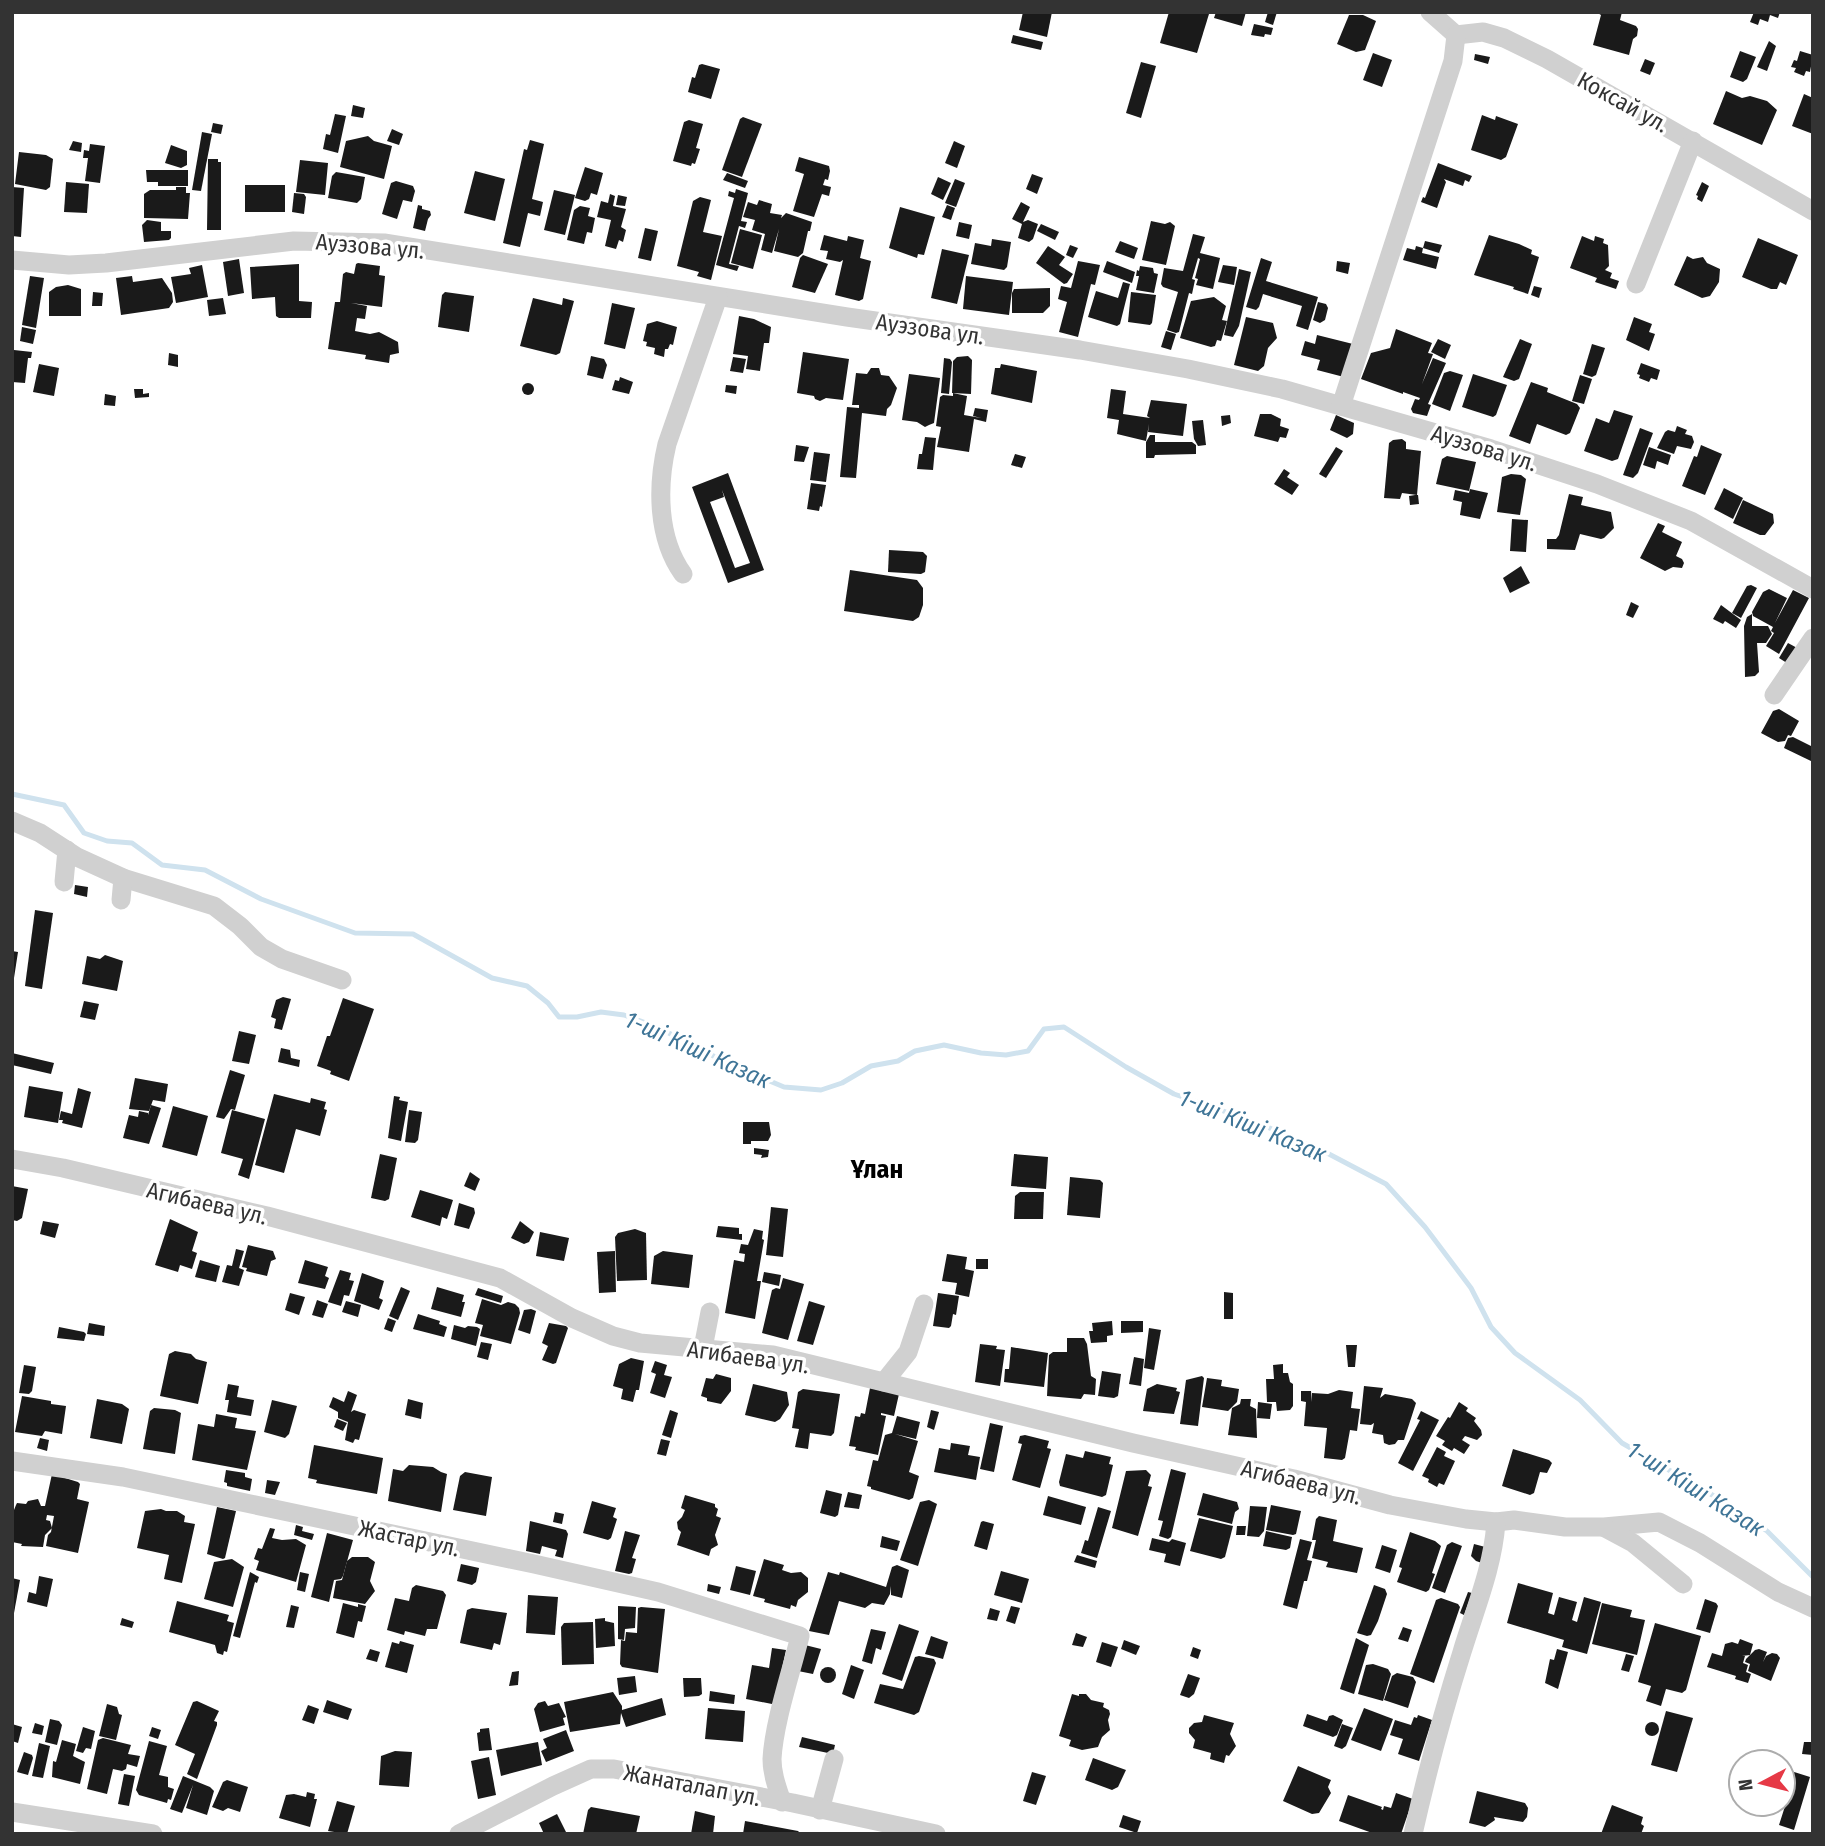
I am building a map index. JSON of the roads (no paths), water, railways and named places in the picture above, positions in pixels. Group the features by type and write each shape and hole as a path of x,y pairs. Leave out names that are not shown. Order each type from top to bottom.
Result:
{"street":[{"path":"1341,406 1454,61 1456,35 1430,12"},
{"name":"Коксай ул.","path":"1456,35 1483,32 1504,38 1547,59 1813,211"},
{"path":"1636,284 1693,141"},
{"name":"Ауэзова ул.","path":"12,260 69,265 294,241 384,243 1188,369 1282,389 1491,449 1653,505 1690,521 1813,589"},
{"path":"683,574 671,558 666,542 662,468 671,432 718,297"},
{"path":"1774,695 1813,638"},
{"path":"12,821 40,833 76,857 123,878 214,906 227,914 261,947 282,959 342,980"},
{"path":"64,882 67,850"},
{"path":"121,900 123,878"},
{"name":"Агибаева ул.","path":"12,1159 63,1168 267,1216 500,1278 572,1318 613,1336 664,1346 773,1355 1294,1479 1390,1506 1496,1522 1514,1520 1565,1527 1659,1522 1813,1609"},
{"path":"884,1382 908,1352 924,1304"},
{"path":"703,1348 710,1312"},
{"name":"Жастар ул.","path":"12,1461 123,1477 534,1564 658,1592 800,1636 772,1759 774,1779 782,1801"},
{"path":"1413,1834 1439,1726 1488,1572 1495,1545 1496,1522"},
{"path":"1604,1527 1633,1543 1684,1584"},
{"path":"820,1810 834,1759"},
{"name":"Жанаталап ул.","path":"459,1834 591,1769 614,1769 936,1834"},
{"path":"12,1812 153,1834"}],"waterway":[{"name":"1-ші Кіші Казак","path":"12,794 64,805 84,833 107,841 132,843 162,865 205,870 261,899 355,933 413,934 492,978 527,986 548,1003 559,1017 577,1017 601,1012 624,1015 657,1027 729,1064 784,1087 821,1090 842,1083 871,1066 898,1061 915,1051 944,1045 1006,1055 1028,1051 1044,1029 1064,1027 1174,1094 1258,1123 1327,1153 1386,1184 1425,1227 1471,1288 1491,1327 1515,1353 1580,1400 1622,1443 1714,1496 1767,1531 1813,1577"}],"district":[{"name":"Ұлан","path":"877,1169"}]}
